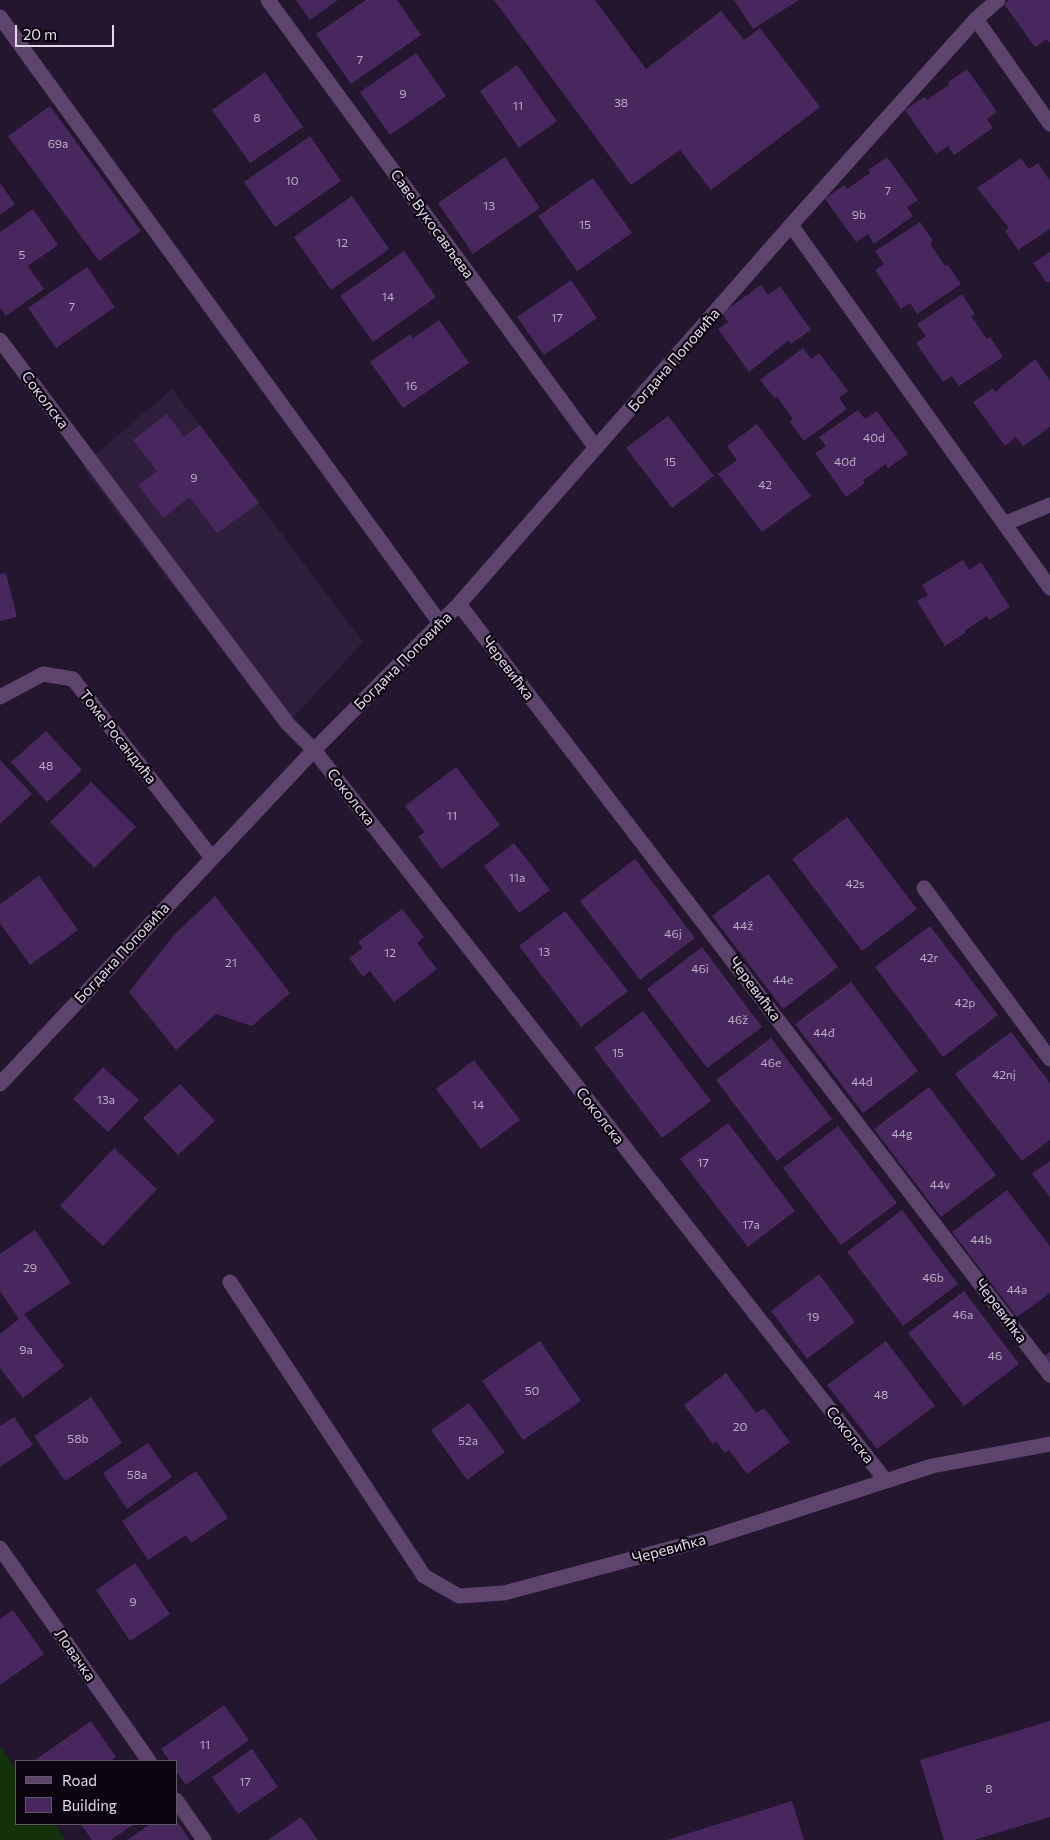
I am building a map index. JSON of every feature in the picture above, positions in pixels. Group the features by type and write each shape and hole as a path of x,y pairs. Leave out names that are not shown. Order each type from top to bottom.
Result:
{"street":[{"name":"Саве Вукосављева","path":"268,0 596,448"},
{"name":"Богдана Поповића","path":"0,1084 314,750 459,604 792,225 976,19 998,0"},
{"path":"0,17 440,623"},
{"path":"976,19 1050,124"},
{"path":"792,225 1050,588"},
{"name":"Соколска","path":"0,340 288,724 314,750 886,1481"},
{"path":"1006,524 1050,505"},
{"name":"Черевићка","path":"459,604 1050,1375"},
{"name":"Томе Росандића","path":"0,697 42,674 73,679 212,858"},
{"path":"924,888 1050,1060"},
{"name":"Черевићка","path":"230,1282 424,1576 460,1596 504,1593 710,1538 932,1466 1050,1444"},
{"name":"Ловачка","path":"0,1548 148,1760"},
{"path":"178,1803 204,1840"}],"shaded area":[{"path":"172,389 363,642 282,730 82,466"}],"green space":[{"path":"0,1746 15,1768 15,1825 56,1825 66,1840 0,1840"}],"building":[{"path":"296,0 338,0 310,20"},
{"path":"366,0 397,0 421,35 351,84 316,34"},
{"path":"494,0 595,0 646,69 721,11 744,40 760,28 820,107 711,190 680,150 631,185"},
{"path":"734,0 799,0 753,29"},
{"path":"1009,0 1050,0 1050,43 1047,39 1035,47 1004,4"},
{"path":"416,53 446,96 390,135 360,92"},
{"path":"517,65 557,121 519,148 480,91"},
{"path":"967,69 997,112 987,119 993,128 954,155 948,146 936,154 905,110 924,97 927,100 949,85 948,82"},
{"path":"265,72 303,127 250,163 212,110"},
{"path":"50,106 141,231 99,261 8,136"},
{"path":"310,136 341,181 275,227 244,182"},
{"path":"505,157 540,208 473,254 438,203"},
{"path":"887,157 918,200 907,207 913,216 874,244 868,234 856,242 825,199 844,185 847,189 870,173 868,170"},
{"path":"1021,158 1029,169 1038,163 1050,181 1050,229 1018,250 1005,231 1009,228 977,188"},
{"path":"593,178 632,233 577,271 538,216"},
{"path":"0,183 15,204 0,215"},
{"path":"352,196 389,249 331,290 294,237"},
{"path":"33,209 58,245 28,266 44,289 6,316 0,308 0,232"},
{"path":"920,222 933,241 930,244 945,266 948,265 961,284 917,314 910,303 901,309 875,270 884,264 875,251"},
{"path":"404,251 436,297 373,342 340,296"},
{"path":"1050,252 1050,282 1046,282 1033,263"},
{"path":"87,267 115,307 56,348 28,308"},
{"path":"571,280 597,318 544,355 517,317"},
{"path":"761,285 768,295 780,286 811,330 791,344 789,340 749,372 718,329 728,322 722,313"},
{"path":"962,294 975,314 971,316 987,339 990,337 1003,357 959,386 952,376 943,382 916,343 926,336 917,324"},
{"path":"439,320 469,363 403,408 370,362 410,334 413,338"},
{"path":"803,348 811,359 819,353 848,391 839,398 847,409 804,441 790,422 793,419 777,397 775,399 760,380"},
{"path":"1035,359 1050,380 1050,427 1023,446 1016,437 1005,446 973,402 993,388 995,392"},
{"path":"858,410 865,419 877,411 908,454 888,468 886,464 863,480 865,483 846,497 815,453 826,446 819,437"},
{"path":"167,414 184,437 200,425 259,503 217,533 190,497 163,518 138,485 157,471 133,440"},
{"path":"668,416 714,476 672,508 626,448"},
{"path":"757,424 811,496 762,532 718,474 737,460 727,446"},
{"path":"963,560 969,570 981,562 1010,607 989,620 987,616 945,646 917,601 928,595 922,585"},
{"path":"6,573 17,617 0,621 0,574"},
{"path":"46,731 82,770 47,802 11,762"},
{"path":"0,760 32,794 0,824"},
{"path":"456,767 500,825 442,869 418,837 424,832 405,806"},
{"path":"91,782 136,827 94,868 50,822"},
{"path":"847,817 917,909 862,951 792,859"},
{"path":"514,843 550,890 519,913 484,866"},
{"path":"635,859 695,938 640,980 580,901"},
{"path":"768,874 838,967 783,1009 712,916"},
{"path":"39,876 78,930 30,965 0,923 0,904"},
{"path":"215,896 290,993 252,1026 216,1014 176,1050 129,992 174,935"},
{"path":"402,909 424,937 417,943 437,969 394,1002 370,971 363,977 349,958 363,948 358,942"},
{"path":"565,911 628,991 581,1027 519,946"},
{"path":"930,926 998,1015 943,1057 875,967"},
{"path":"702,947 762,1027 707,1068 647,989"},
{"path":"851,982 918,1071 863,1113 795,1024"},
{"path":"643,1011 711,1101 662,1138 594,1048"},
{"path":"1011,1032 1050,1083 1050,1140 1022,1161 955,1074"},
{"path":"771,1038 832,1119 777,1161 716,1080"},
{"path":"474,1060 520,1120 481,1149 436,1089"},
{"path":"103,1067 139,1100 108,1132 73,1099"},
{"path":"180,1084 215,1121 178,1155 143,1118"},
{"path":"929,1087 996,1175 941,1217 874,1129"},
{"path":"728,1123 795,1211 748,1247 680,1159"},
{"path":"838,1126 897,1203 841,1245 783,1168"},
{"path":"114,1148 157,1189 103,1246 60,1206"},
{"path":"1050,1161 1050,1197 1032,1174"},
{"path":"1007,1190 1050,1246 1050,1293 1017,1317 952,1232"},
{"path":"902,1210 958,1284 903,1326 847,1252"},
{"path":"35,1230 71,1283 24,1314 64,1366 23,1398 0,1368 0,1334 19,1319 0,1291 0,1254"},
{"path":"819,1274 855,1322 807,1359 771,1311"},
{"path":"964,1291 1019,1364 964,1406 908,1333"},
{"path":"540,1341 581,1401 523,1440 482,1381"},
{"path":"886,1341 935,1406 877,1449 827,1385"},
{"path":"1050,1352 1050,1372 1040,1359"},
{"path":"726,1373 756,1413 764,1408 790,1442 747,1474 729,1450 725,1453 716,1441 713,1444 684,1405"},
{"path":"91,1397 122,1443 65,1481 34,1436"},
{"path":"469,1403 505,1452 467,1480 431,1430"},
{"path":"14,1417 33,1445 0,1467 0,1426"},
{"path":"148,1443 172,1477 127,1509 103,1473"},
{"path":"196,1471 228,1518 191,1543 186,1535 148,1560 122,1521"},
{"path":"135,1563 170,1614 130,1641 96,1590"},
{"path":"13,1610 44,1654 0,1685 0,1619"},
{"path":"224,1705 249,1740 186,1785 178,1774 178,1760 169,1760 161,1749"},
{"path":"91,1721 116,1757 112,1760 35,1760"},
{"path":"1050,1721 1050,1817 974,1840 944,1840 920,1760"},
{"path":"252,1749 278,1787 238,1814 212,1777"},
{"path":"792,1801 804,1840 667,1840"},
{"path":"301,1817 318,1840 268,1840"},
{"path":"178,1823 190,1840 127,1840 149,1825 178,1825"},
{"path":"82,1825 133,1825 111,1840 92,1840"}]}
